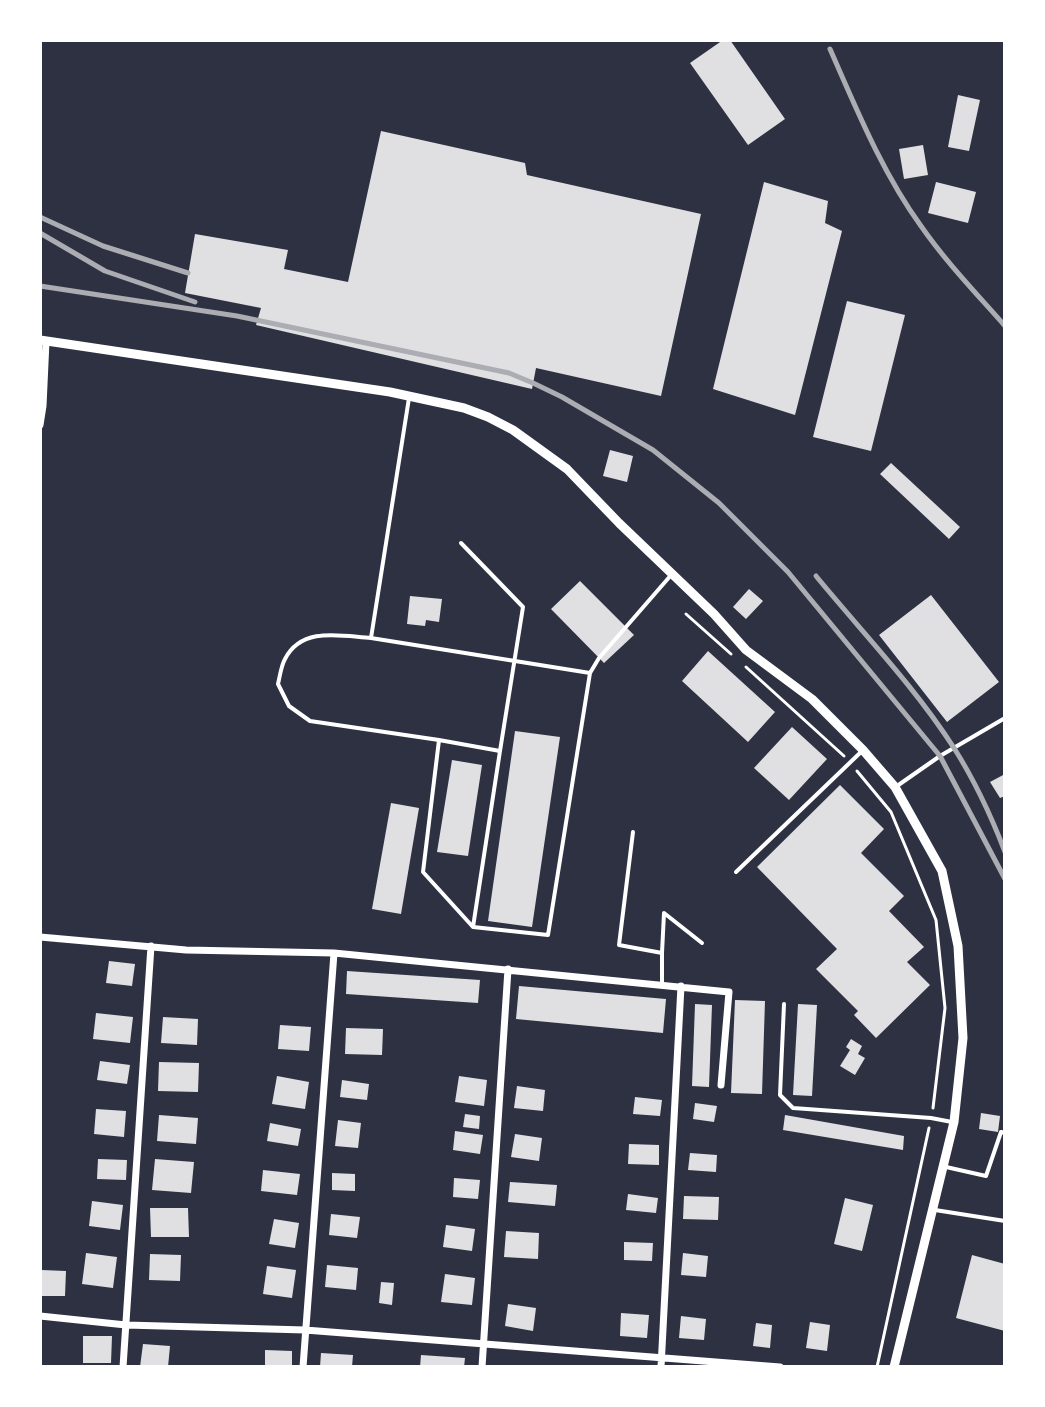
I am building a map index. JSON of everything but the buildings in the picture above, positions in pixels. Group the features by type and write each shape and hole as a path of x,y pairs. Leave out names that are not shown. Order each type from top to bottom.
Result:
{"street":[{"path":"40,425 43,341 409,396 464,408 488,417 513,430 567,469 714,614 746,650 812,699 863,750 895,787 942,871 958,946 963,1038 954,1122 894,1367"},
{"path":"40,937 186,950 334,953 729,992 721,1085"},
{"path":"123,1367 151,946"},
{"path":"303,1367 334,953"},
{"path":"482,1367 508,969"},
{"path":"661,1367 681,986"},
{"path":"40,1316 126,1325 305,1330 780,1367"}],"lane":[{"path":"371,638 409,396"},
{"path":"461,543 523,607 473,927"},
{"path":"439,740 423,872 473,927 548,935 590,673 599,658 672,574"},
{"path":"500,751 310,721 289,706 278,684 285,659 298,642 320,634 371,638 590,673"},
{"path":"895,787 1005,718"},
{"path":"736,872 863,750"},
{"path":"633,832 619,945 662,953"},
{"path":"662,984 664,913 702,943"},
{"path":"784,1004 780,1095 793,1108 954,1122"},
{"path":"944,1166 986,1176 1001,1132 1005,1133"},
{"path":"933,1210 1005,1221"}],"path":[{"path":"686,614 734,656"},
{"path":"745,666 838,749 891,812 936,920 945,1008 931,1118 877,1367"}],"railway":[{"path":"830,49 871,140 907,205 941,252 1005,326"},
{"path":"40,217 103,246 188,273"},
{"path":"40,233 105,271 195,302"},
{"path":"40,286 237,316 509,373 562,397 653,450 719,503 788,572 940,756 1005,879"},
{"path":"816,576 939,725 975,785 1005,852"}]}
